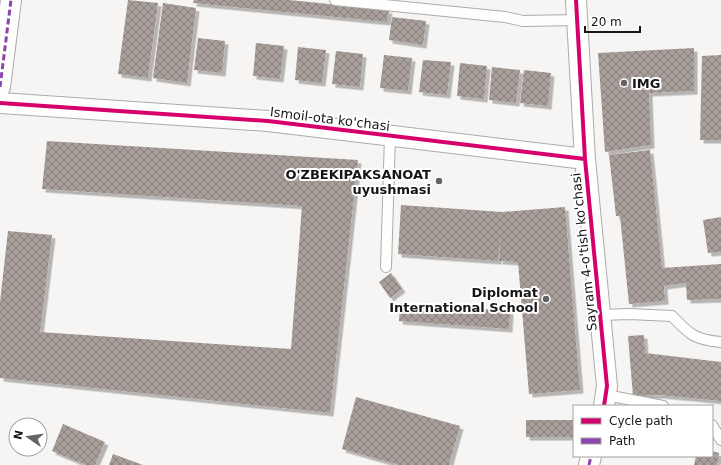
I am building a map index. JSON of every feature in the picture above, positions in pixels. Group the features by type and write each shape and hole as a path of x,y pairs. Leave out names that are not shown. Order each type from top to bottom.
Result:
{"street":[{"path":"0,87 11,0"},
{"name":"Sayram 4-o'tish ko'chasi","path":"576,0 585,160 607,386 605,401"},
{"name":"Ismoil-ota ko'chasi","path":"0,103 268,121 585,160"}],"lane":[{"path":"335,0 505,17 523,21 577,20"},
{"path":"386,267 390,136"},
{"path":"600,315 629,314 672,316 688,333 706,341 721,342"},
{"path":"605,401 651,405"},
{"path":"713,426 721,440"}],"building":[{"path":"128,0 158,3 148,78 118,74"},
{"path":"194,0 289,0 389,10 387,22 193,3"},
{"path":"163,3 196,8 187,83 153,78"},
{"path":"392,17 426,21 423,45 389,40"},
{"path":"198,38 225,41 222,73 194,70"},
{"path":"256,43 284,46 280,79 253,76"},
{"path":"298,47 326,50 322,83 295,80"},
{"path":"694,48 694,91 649,93 651,145 605,152 598,53"},
{"path":"336,51 363,54 360,87 332,84"},
{"path":"384,55 412,58 408,91 380,88"},
{"path":"721,55 721,140 700,140 702,56"},
{"path":"423,60 451,62 447,95 419,92"},
{"path":"460,63 487,66 484,99 457,96"},
{"path":"492,67 520,70 516,103 489,100"},
{"path":"524,70 551,73 548,106 520,103"},
{"path":"47,141 358,160 330,413 0,378 0,302 8,231 52,235 40,332 291,349 302,206 42,189"},
{"path":"650,150 662,268 721,264 721,299 687,300 686,283 664,286 665,301 629,304 620,216 616,216 609,155"},
{"path":"401,205 502,212 565,207 580,390 529,394 518,262 499,261 501,234 498,261 398,254"},
{"path":"721,217 721,252 708,253 703,220"},
{"path":"391,273 402,289 390,298 379,282"},
{"path":"400,303 510,311 509,329 399,321"},
{"path":"644,335 645,353 721,362 721,401 660,395 633,396 628,336"},
{"path":"356,397 460,426 449,465 399,465 342,449"},
{"path":"526,420 573,420 573,437 526,437"},
{"path":"63,424 105,442 95,465 86,465 52,451"},
{"path":"713,451 719,453 717,465 694,465 696,457 713,457"},
{"path":"113,454 143,465 109,465"}],"marked path":[{"path":"0,87 11,0"},
{"path":"589,465 591,457"}],"cycle path":[{"path":"576,0 585,159 607,386 604,405"},
{"path":"0,103 268,121 585,159"}],"place":[{"name":"IMG","path":"624,83"},
{"name":"O'ZBEKIPAKSANOAT uyushmasi","path":"439,181"},
{"name":"Diplomat International School","path":"546,299"}]}
